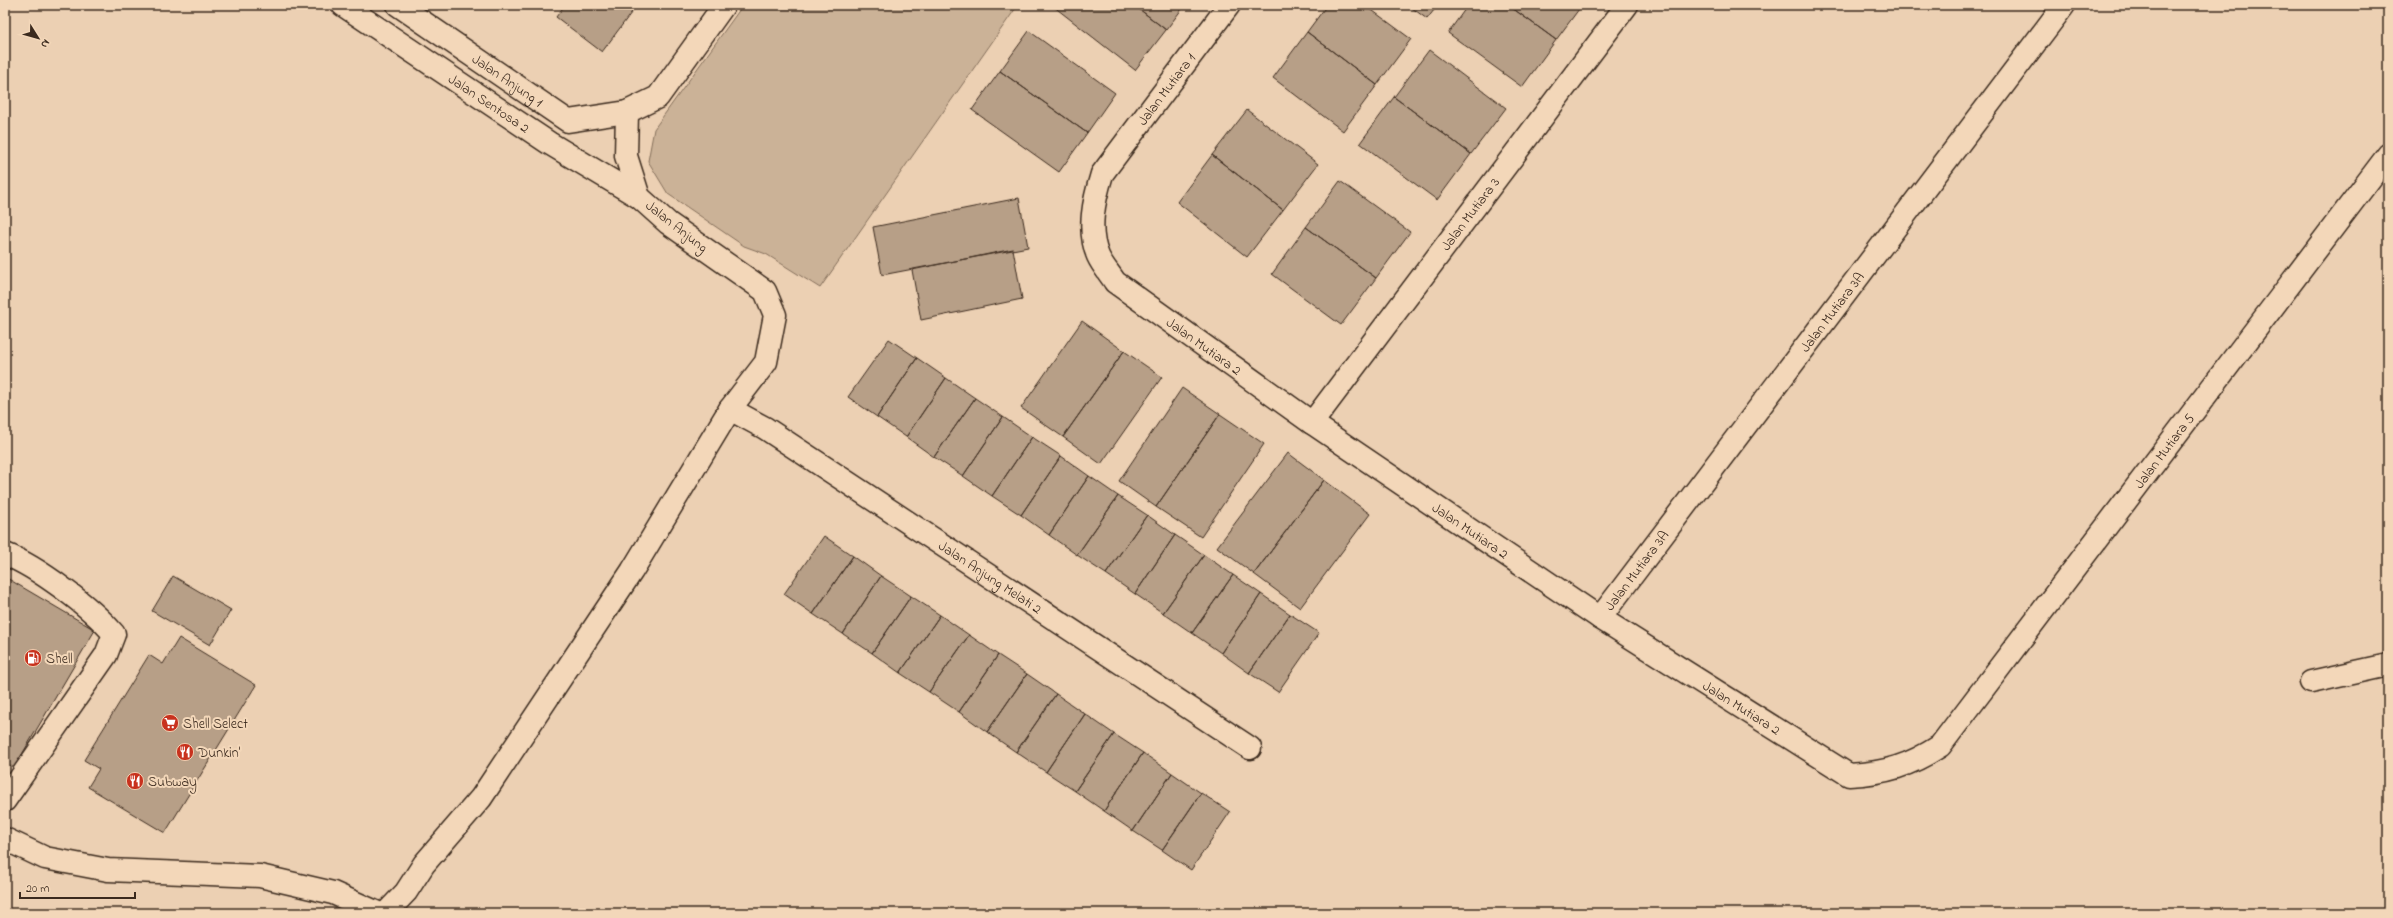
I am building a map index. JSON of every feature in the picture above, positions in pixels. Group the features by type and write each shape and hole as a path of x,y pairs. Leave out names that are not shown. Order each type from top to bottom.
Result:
{"main road":[{"name":"Jalan Sentosa 2","path":"343,5 549,144 639,197"},
{"name":"Jalan Anjung 1","path":"398,5 568,121 627,112 658,97 724,5"},
{"name":"Jalan Mutiara 1","path":"1102,174 1230,5"},
{"name":"Jalan Mutiara 3","path":"1312,423 1627,5"},
{"name":"Jalan Mutiara 3A","path":"1600,618 2064,5"},
{"name":"Jalan Anjung","path":"627,112 626,156 639,197 668,223 765,291 775,315 766,362 730,409"},
{"name":"Jalan Mutiara 5","path":"1940,746 2388,155"},
{"name":"Jalan Mutiara 2","path":"1102,174 1094,202 1092,227 1098,256 1115,282 1312,423 1600,618 1849,775 1894,770 1918,760 1940,746"},
{"name":"Jalan Anjung Melati 2","path":"730,409 771,432 1250,748"},
{"path":"386,913 406,892 424,864 481,798 632,571 730,409"},
{"path":"5,554 21,561 98,616 114,634 106,655 5,800"},
{"path":"2311,682 2388,665"},
{"path":"5,839 45,858 108,870 260,876 333,893 378,913"}],"shaded area":[{"path":"743,5 1018,5 820,288 766,254 744,246 668,194 648,161 654,129"}],"building":[{"path":"565,5 637,5 602,52 556,17"},
{"path":"1134,5 1166,30 1135,70 1053,6"},
{"path":"1134,5 1185,5 1166,30"},
{"path":"1327,5 1365,5 1411,39 1377,85 1307,32"},
{"path":"1408,5 1438,5 1427,19"},
{"path":"1468,5 1508,5 1556,40 1522,87 1448,33"},
{"path":"1508,5 1582,5 1556,40"},
{"path":"1029,31 1115,93 1087,133 1000,71"},
{"path":"1307,32 1377,85 1343,131 1273,78"},
{"path":"1429,50 1506,108 1471,154 1394,97"},
{"path":"1000,71 1087,133 1059,172 972,110"},
{"path":"1394,97 1471,154 1437,200 1360,143"},
{"path":"1247,110 1318,164 1283,210 1212,155"},
{"path":"1212,155 1283,210 1247,257 1177,202"},
{"path":"1340,181 1410,232 1376,278 1306,227"},
{"path":"1019,198 1028,247 882,275 873,227"},
{"path":"1306,227 1376,278 1341,325 1272,274"},
{"path":"1013,249 1022,299 921,320 912,270"},
{"path":"1082,321 1124,351 1063,437 1021,408"},
{"path":"889,339 917,358 877,417 848,397"},
{"path":"1124,351 1162,377 1101,464 1063,437"},
{"path":"917,358 946,378 906,437 877,417"},
{"path":"946,378 975,398 934,457 906,437"},
{"path":"1182,388 1220,414 1156,507 1119,481"},
{"path":"975,398 1003,417 963,476 934,457"},
{"path":"1220,414 1264,444 1201,537 1156,507"},
{"path":"1003,417 1032,437 992,496 963,476"},
{"path":"1032,437 1061,456 1021,515 992,496"},
{"path":"1288,453 1324,480 1254,574 1217,547"},
{"path":"1061,456 1089,476 1049,535 1021,515"},
{"path":"1089,476 1118,496 1077,555 1049,535"},
{"path":"1324,480 1370,514 1300,608 1254,574"},
{"path":"1118,496 1147,515 1106,574 1077,555"},
{"path":"1147,515 1175,535 1135,594 1106,574"},
{"path":"1175,535 1204,555 1163,613 1135,594"},
{"path":"824,536 853,556 813,614 784,594"},
{"path":"1204,555 1233,575 1192,633 1163,613"},
{"path":"853,556 881,576 843,634 813,614"},
{"path":"1233,575 1261,594 1221,653 1192,633"},
{"path":"173,576 231,610 210,645 152,611"},
{"path":"881,576 911,596 872,653 843,634"},
{"path":"5,577 95,630 14,768 5,762"},
{"path":"1261,594 1290,614 1249,673 1221,653"},
{"path":"911,596 940,615 900,673 872,653"},
{"path":"1290,614 1319,633 1278,692 1249,673"},
{"path":"940,615 969,635 929,692 900,673"},
{"path":"969,635 998,655 959,712 929,692"},
{"name":"Shell Select","path":"179,638 256,685 165,833 88,787 99,769 84,760 149,655 163,664"},
{"path":"998,655 1027,674 987,732 959,712"},
{"path":"1027,674 1056,694 1016,752 987,732"},
{"path":"1056,694 1085,714 1046,772 1016,752"},
{"path":"1085,714 1114,734 1075,791 1046,772"},
{"path":"1114,734 1143,753 1104,811 1075,791"},
{"path":"1143,753 1172,773 1133,831 1104,811"},
{"path":"1172,773 1201,793 1162,850 1133,831"},
{"path":"1201,793 1230,812 1191,870 1162,850"}],"place":[{"name":"Shell","path":"33,658"},
{"name":"Shell Select","path":"170,723"},
{"name":"Dunkin'","path":"185,752"},
{"name":"Subway","path":"135,781"}]}
